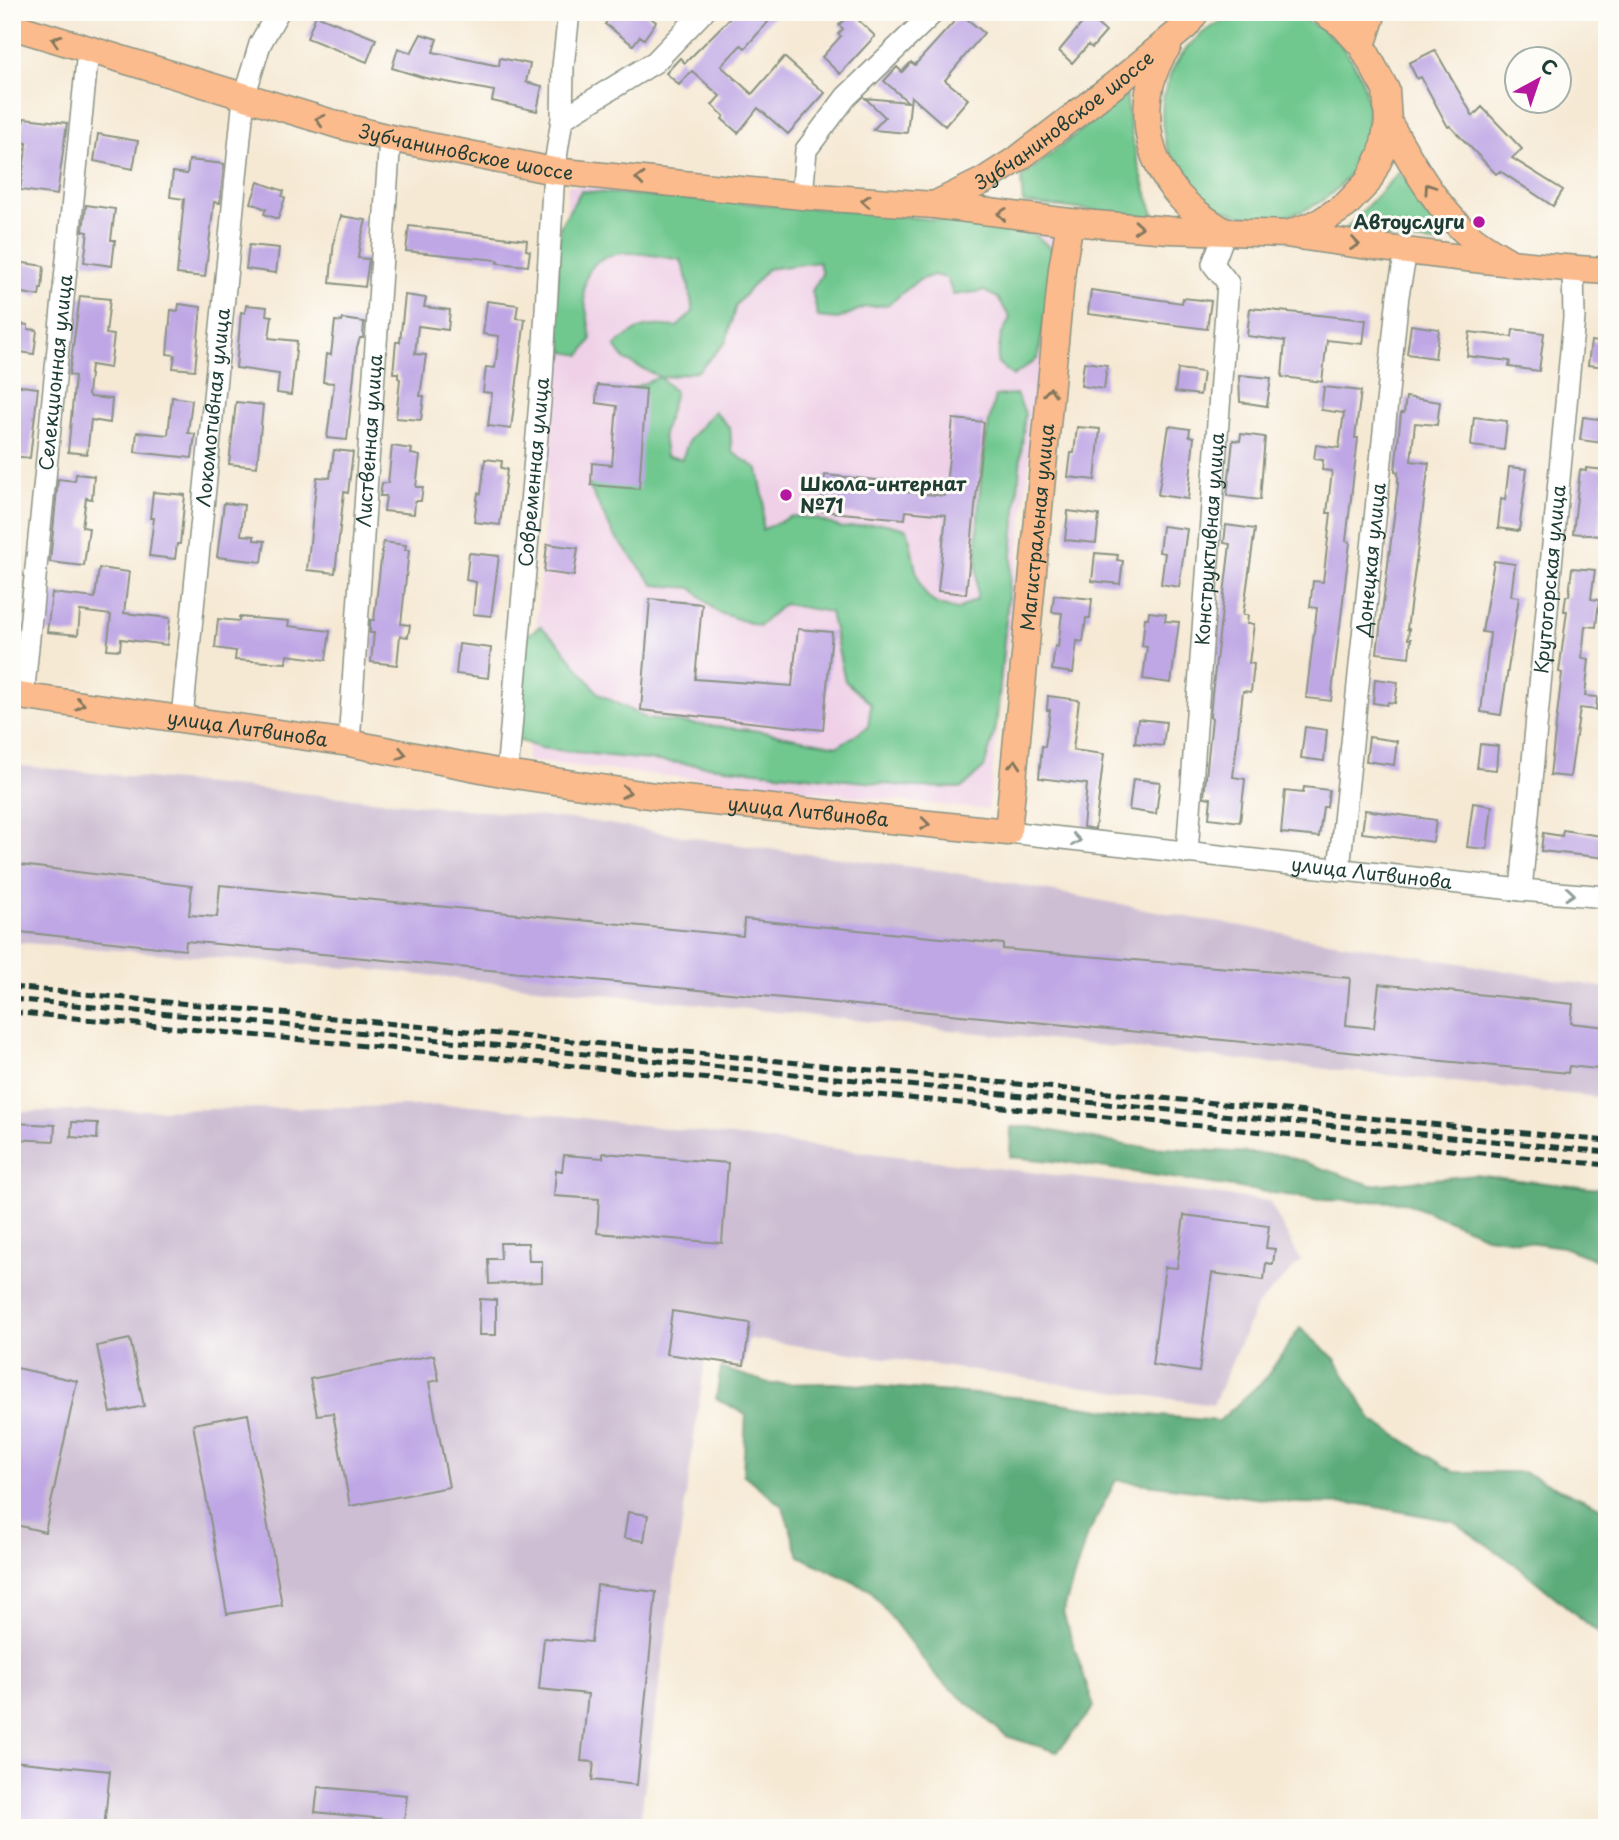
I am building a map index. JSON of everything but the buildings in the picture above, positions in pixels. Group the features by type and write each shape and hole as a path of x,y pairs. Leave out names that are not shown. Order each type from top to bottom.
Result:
{"main road":[{"path":"1288,234 1320,222 1346,205 1368,182 1382,153 1388,122 1386,90 1362,46 1343,25 1324,12"},
{"path":"1362,46 1373,12"},
{"name":"Зубчаниновское шоссе","path":"934,205 983,181 1018,158 1112,87 1196,17"},
{"path":"1196,17 1166,49 1153,76 1147,106 1149,136 1158,164 1174,190 1200,216 1225,232"},
{"name":"Зубчаниновское шоссе","path":"12,26 244,97 390,138 554,171 802,196 934,205 1070,222 1288,234"},
{"path":"1388,122 1446,214 1472,239 1515,265"},
{"name":"Магистральная улица","path":"1008,832 1062,269 1070,222"},
{"path":"1288,234 1515,265 1607,271"},
{"name":"улица Литвинова","path":"18,696 349,743 507,774 655,796 1008,832"}],"street":[{"name":"Локомотивная улица","path":"182,718 244,97 261,44 278,12"},
{"name":"Современная улица","path":"507,774 542,379 554,171 562,119 563,67 569,12"},
{"path":"562,119 655,62 703,12"},
{"path":"802,196 806,149 846,97 934,12"},
{"name":"Селекционная улица","path":"18,696 88,50"},
{"name":"Лиственная улица","path":"349,743 390,138"},
{"name":"Конструктивная улица","path":"1187,853 1228,283 1213,264 1225,232"},
{"name":"Донецкая улица","path":"1339,870 1398,295 1406,252"},
{"name":"Крутогорская улица","path":"1521,890 1574,318 1573,269"},
{"name":"улица Литвинова","path":"1008,832 1521,890 1607,897"}],"shaded area":[{"name":"Школа-интернат №71","path":"568,185 1057,229 988,810 527,761"},
{"path":"12,765 589,821 753,847 944,871 1193,918 1607,988 1607,1098 362,969 12,942"},
{"path":"475,1105 1269,1201 1301,1261 1256,1307 1213,1405 709,1333 639,1828 12,1828 12,1112"}],"green space":[{"path":"1265,12 1304,20 1322,29 1338,42 1351,58 1360,76 1368,115 1360,154 1351,172 1338,188 1322,201 1304,210 1265,218 1226,210 1208,201 1192,188 1179,172 1170,154 1162,115 1170,76 1179,58 1192,42 1208,29 1226,20"},
{"path":"1126,94 1136,157 1155,217 1023,203 1021,178"},
{"path":"1399,172 1450,236 1440,244 1342,233"},
{"path":"581,191 839,210 959,222 1010,229 1037,236 1053,251 1038,358 1013,376 997,362 1001,336 1010,318 998,298 984,291 953,295 947,278 933,275 917,281 888,305 865,307 838,319 818,317 812,291 822,274 819,262 767,269 736,305 726,342 698,371 661,378 675,392 663,435 666,456 682,459 689,440 714,411 730,428 732,452 758,469 764,501 762,530 792,516 817,519 842,528 882,523 907,529 922,589 935,603 957,610 977,599 979,497 995,396 1016,394 1025,413 996,727 984,768 962,788 915,787 609,756 540,748 510,737 521,640 540,626 557,641 599,694 647,719 759,731 838,746 868,727 871,704 845,681 830,612 784,604 759,626 717,612 692,588 654,585 614,535 589,486 604,470 626,473 632,388 660,377 625,360 615,346 631,334 649,326 677,327 693,312 681,260 635,253 606,257 595,263 587,275 584,292 591,340 581,355 564,352 555,319 560,226"},
{"path":"1011,1127 1031,1127 1131,1146 1283,1155 1371,1185 1475,1175 1607,1190 1607,1264 1563,1247 1486,1236 1404,1202 1320,1200 1072,1163 1010,1157"},
{"path":"1300,1328 1335,1359 1372,1420 1454,1472 1523,1472 1607,1510 1607,1640 1515,1564 1452,1521 1360,1504 1294,1503 1116,1480 1086,1538 1063,1613 1094,1707 1057,1752 1006,1736 936,1676 870,1590 799,1556 783,1507 743,1474 746,1414 716,1399 721,1368 772,1384 835,1383 1026,1398 1136,1414 1219,1421 1265,1379"}],"railway":[{"path":"12,987 1607,1141"},
{"path":"12,999 1607,1152"},
{"path":"12,1012 1607,1165"}],"place":[{"name":"Автоуслуги","path":"1479,222"},
{"name":"Школа-интернат №71","path":"786,495"}]}
